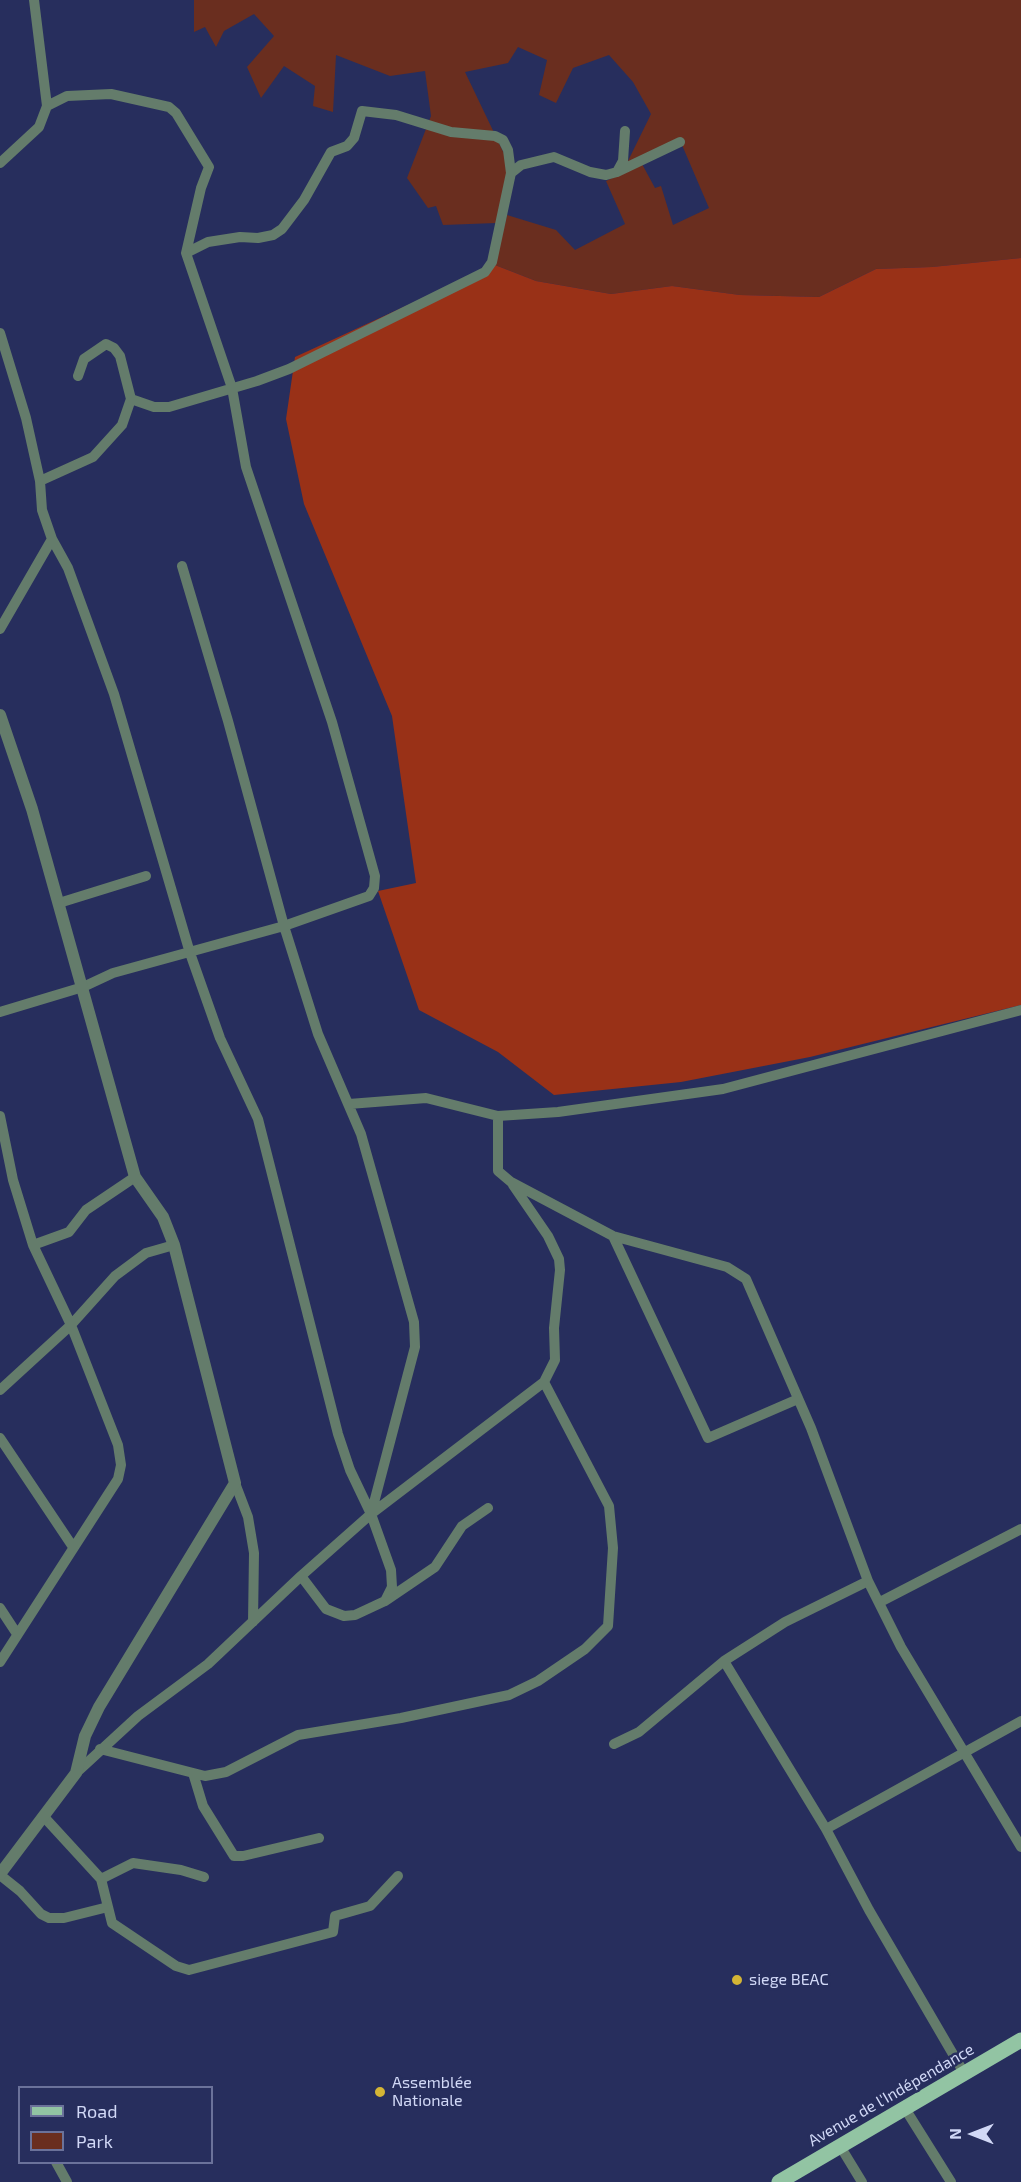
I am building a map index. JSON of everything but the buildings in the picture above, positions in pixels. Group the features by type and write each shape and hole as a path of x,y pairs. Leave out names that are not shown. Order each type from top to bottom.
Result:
{"main road":[{"name":"Avenue de l'Indépendance","path":"779,2182 1021,2040"}],"street":[{"path":"0,163 39,127 47,106 34,0"},
{"path":"0,1012 83,987 112,973 284,926 369,896 374,888 375,876 332,722 246,467 232,388 186,253 201,188 209,167 176,112 163,104 111,94 68,96 47,106"},
{"path":"131,399 154,407 169,407 289,369 485,272 492,262 511,173 508,150 503,140 495,136 451,132 396,115 362,111 354,138 346,146 331,152 304,200 282,229 273,235 258,238 240,237 208,242 186,253"},
{"path":"617,172 624,161 625,131"},
{"path":"511,173 521,165 554,157 590,172 606,175 680,142"},
{"path":"0,333 26,418 40,481 42,510 52,539 68,568 114,694 190,953 220,1038 258,1119 338,1434 350,1470 371,1514 391,1570 392,1587 385,1601"},
{"path":"40,481 93,457 122,425 131,399 120,356 114,348 106,344 96,349 84,359 78,376"},
{"path":"0,629 52,539"},
{"path":"182,566 228,721 284,926 318,1034 361,1134 416,1335 415,1347 371,1514"},
{"path":"0,715 32,809 135,1177 163,1217 174,1245 235,1483 248,1517 254,1553 253,1622"},
{"path":"59,903 146,876"},
{"path":"349,1104 426,1098 498,1116 558,1112 723,1089 1021,1010"},
{"path":"0,1116 13,1180 33,1245 71,1325 118,1445 120,1465 118,1479 0,1662"},
{"path":"498,1116 498,1171 511,1182 613,1236 728,1267 747,1279 798,1399 868,1581 901,1647 1021,1847"},
{"path":"33,1245 69,1232 86,1210 135,1177"},
{"path":"108,1907 64,1918 49,1918 41,1914 0,1874 45,1818 76,1773 100,1749 138,1716 208,1664 371,1514 544,1382 555,1360 554,1328 559,1259 548,1236 511,1182"},
{"path":"613,1236 708,1438 798,1399"},
{"path":"0,1390 71,1325 114,1276 146,1253 174,1245"},
{"path":"100,1749 205,1776 226,1772 298,1736 509,1695 538,1681 585,1649 608,1626 613,1548 609,1506 544,1382"},
{"path":"0,1438 74,1547"},
{"path":"76,1773 85,1736 99,1707 235,1483"},
{"path":"301,1576 326,1609 335,1614 355,1615 385,1601 435,1567 462,1526 489,1508"},
{"path":"879,1602 1021,1528"},
{"path":"614,1744 639,1732 724,1661 785,1622 868,1581"},
{"path":"0,1608 17,1634"},
{"path":"724,1661 826,1829 869,1910 964,2073"},
{"path":"826,1829 1021,1721"},
{"path":"193,1773 203,1806 236,1857 319,1838"},
{"path":"45,1818 101,1879 112,1923 176,1966 189,1970 333,1932 335,1916 370,1906 398,1876"},
{"path":"101,1879 133,1863 181,1870 204,1877"},
{"path":"904,2107 951,2182"},
{"path":"840,2146 862,2182"},
{"path":"57,2164 67,2182"}],"green space":[{"path":"194,0 1021,0 1021,258 932,267 876,269 819,297 740,295 672,286 611,294 536,281 495,265 507,215 556,230 575,250 625,224 606,181 642,164 655,188 661,186 673,225 709,208 679,138 627,163 651,114 633,82 609,55 573,68 556,103 539,95 547,60 518,47 508,63 465,72 509,164 496,223 443,225 436,206 428,208 407,178 431,116 425,71 390,76 336,55 333,112 313,106 315,86 284,66 261,98 247,67 274,36 254,14 224,31 216,47 205,27 194,32"}],"shaded area":[{"path":"1021,258 1021,1005 810,1057 681,1082 554,1095 498,1052 419,1010 378,891 416,883 392,716 304,504 286,419 295,357 495,265 536,281 611,294 672,286 740,295 819,297 876,269 932,267"}],"place":[{"name":"siege BEAC","path":"737,1980"},
{"name":"Assemblée Nationale","path":"380,2092"}]}
